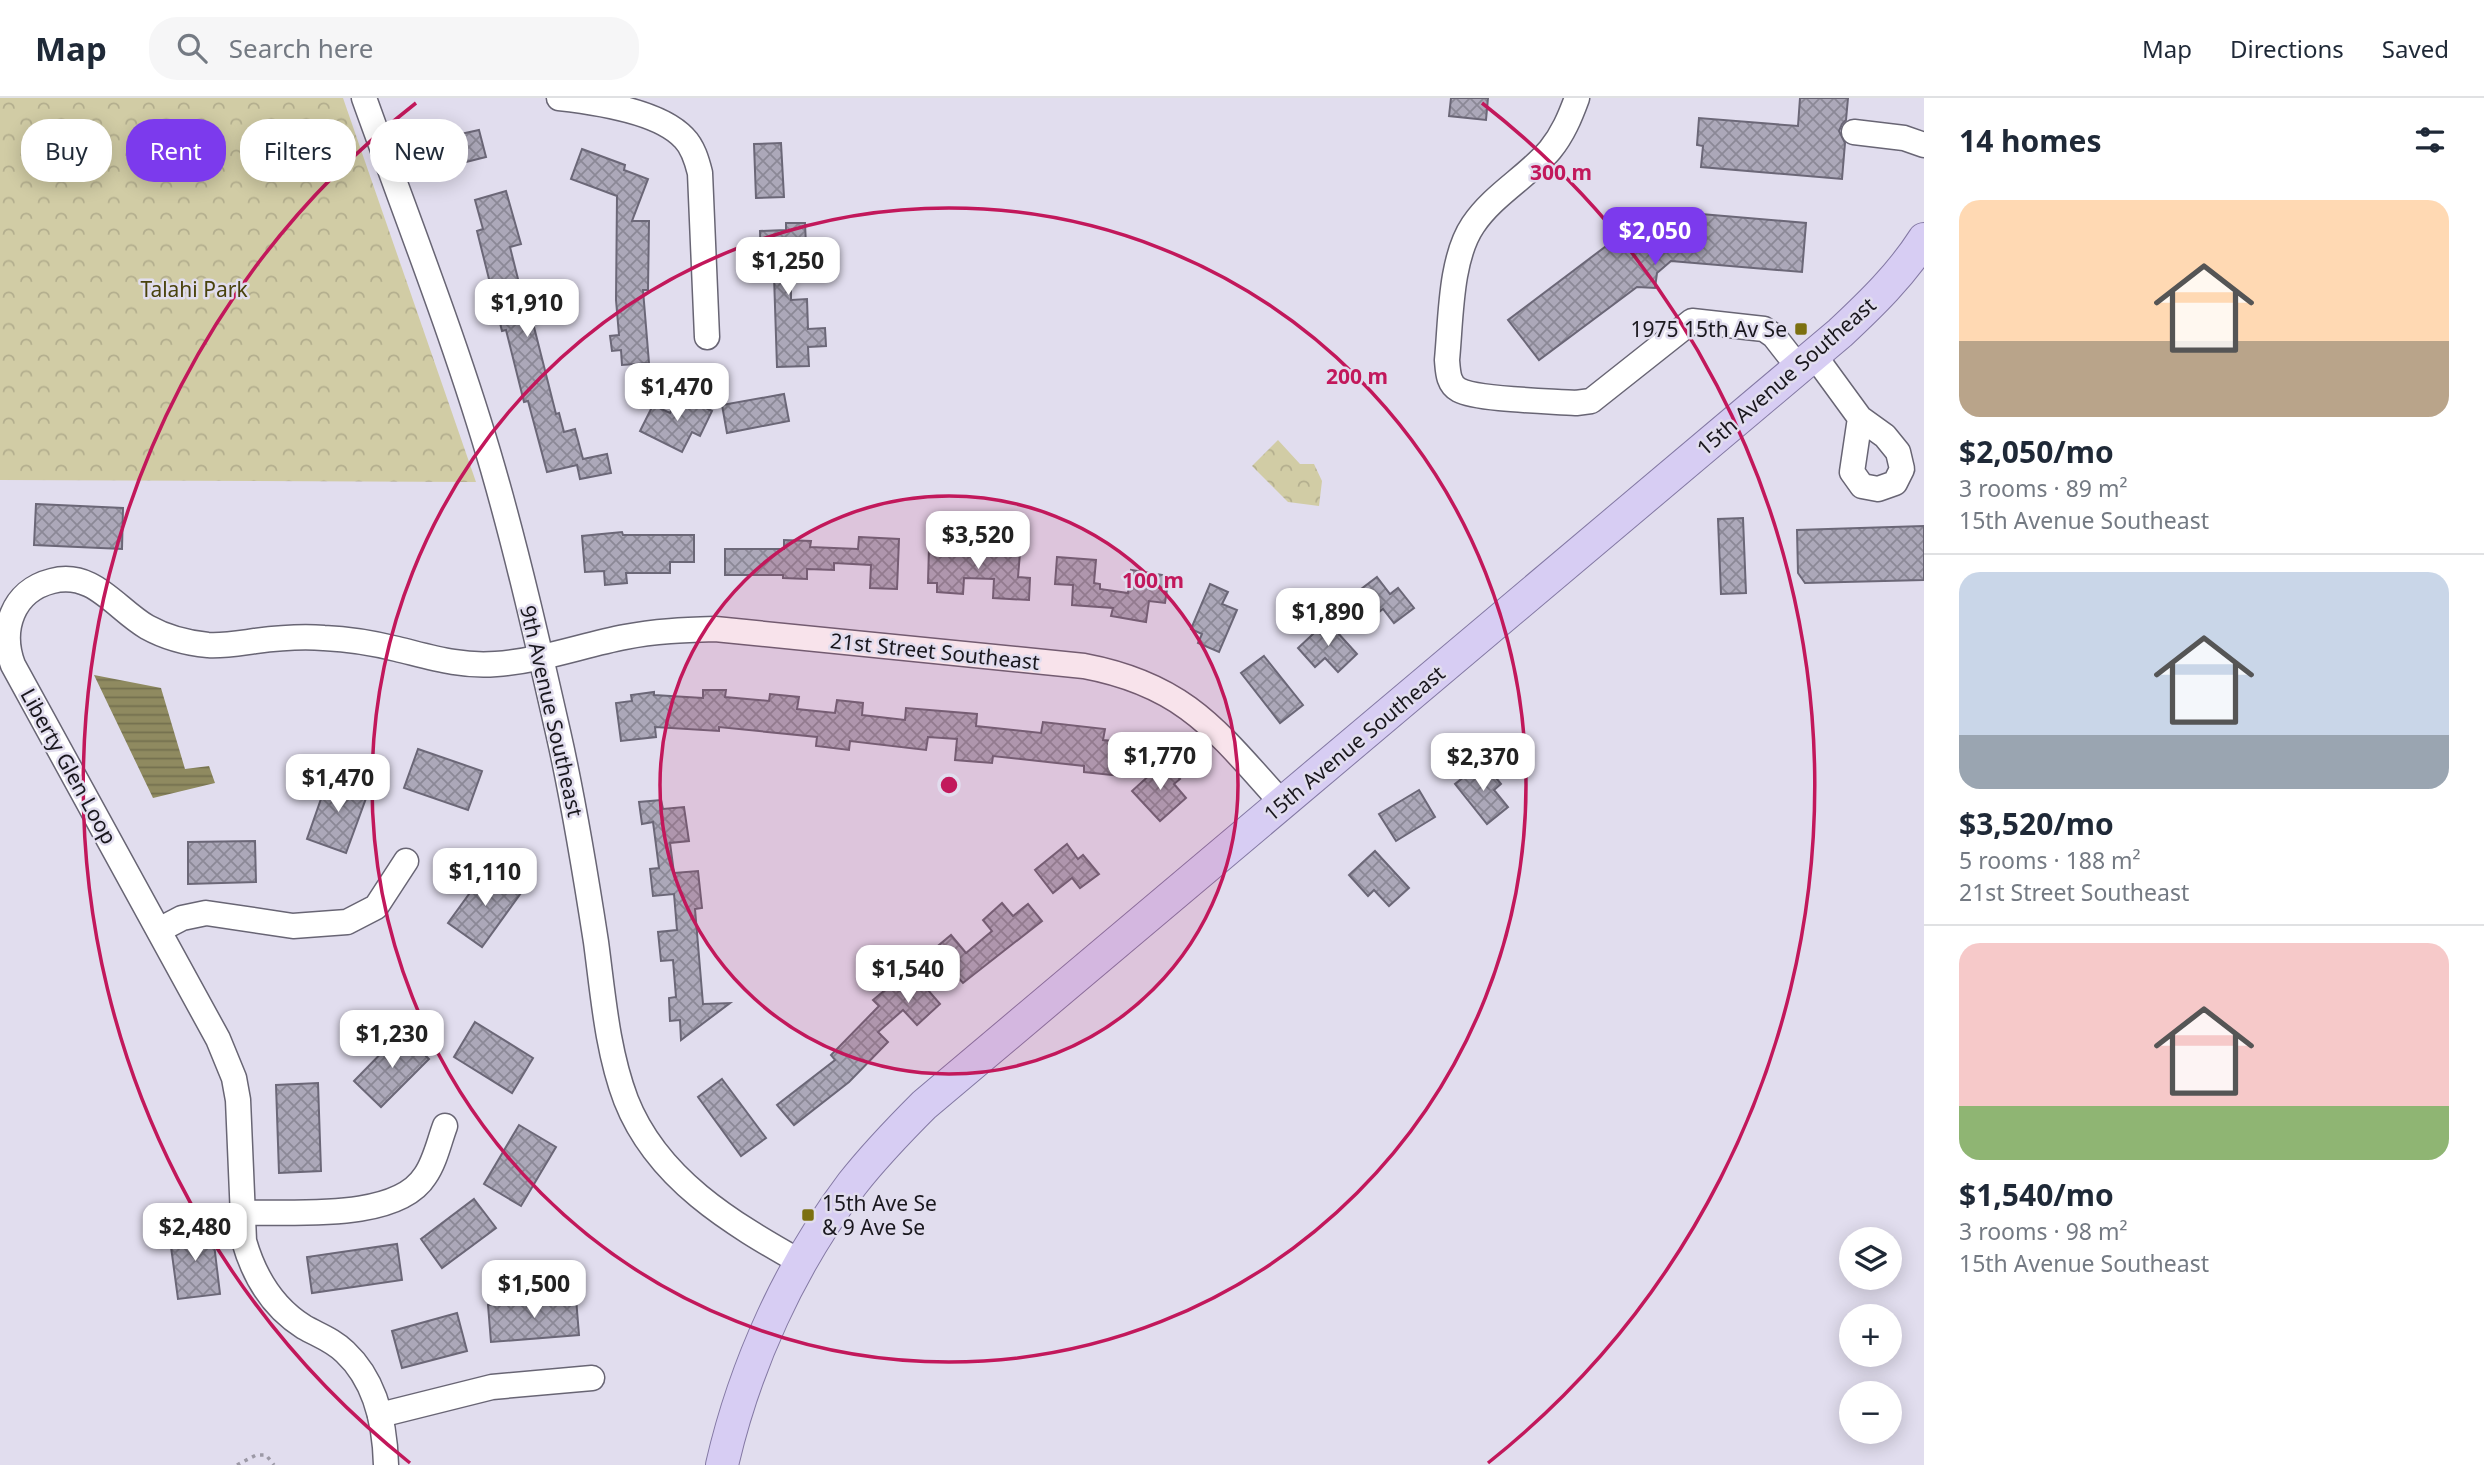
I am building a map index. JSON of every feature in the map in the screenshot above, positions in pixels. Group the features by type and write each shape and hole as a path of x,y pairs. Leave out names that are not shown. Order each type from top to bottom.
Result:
{"main road":[{"name":"15th Avenue Southeast","path":"722,1465 731,1425 749,1371 774,1315 802,1263 829,1216 853,1183 924,1105 1807,362 1876,299 1912,259 1924,239"}],"street":[{"name":"9th Avenue Southeast","path":"363,98 460,366 493,468 575,806 612,1048 626,1100 649,1144 677,1177 703,1201 733,1222 802,1263"},
{"path":"559,98 630,111 673,127 687,140 700,173 707,337"},
{"path":"1577,98 1566,127 1549,151 1493,201 1473,225 1460,253 1447,360 1448,377 1457,389 1474,395 1576,403 1591,401 1692,321 1764,329 1807,362 1860,418"},
{"path":"1854,132 1904,138 1924,145"},
{"name":"Liberty Glen Loop","path":"386,1465 380,1415 371,1388 358,1365 343,1350 327,1338 304,1327 271,1299 258,1280 244,1241 238,1100 227,1056 13,665 7,649 6,633 16,607 27,593 53,580 70,579 97,587 119,608 150,629 168,637 210,645 321,638 375,644 446,662 468,664 496,664 540,656"},
{"name":"21st Street Southeast","path":"540,656 654,632 715,629 1084,666 1116,672 1175,697 1197,713 1220,734 1282,803"},
{"path":"159,930 182,918 206,914 293,926 347,922 376,907 407,861"},
{"path":"242,1213 332,1212 365,1207 401,1197 416,1187 426,1175 444,1126"},
{"path":"380,1415 492,1387 592,1378"}],"path":[{"path":"237,1465 256,1455 266,1455 274,1465"}],"green space":[{"name":"Talahi Park","path":"0,98 343,98 350,119 240,119 240,182 356,182 356,136 476,482 0,480"},
{"path":"1278,440 1300,464 1314,464 1322,481 1319,506 1288,502 1252,466"}],"shaded area":[{"path":"94,675 161,688 185,769 209,766 215,783 153,798"}],"building":[{"path":"1451,98 1488,98 1486,120 1449,116"},
{"path":"1800,98 1848,98 1846,120 1839,131 1845,143 1842,179 1701,167 1703,146 1697,145 1699,118 1798,126"},
{"path":"479,130 486,157 468,162 468,132"},
{"path":"781,143 784,197 756,198 754,144"},
{"path":"582,149 625,165 624,170 648,179 632,221 649,221 648,290 643,290 649,363 622,365 621,350 612,351 610,336 619,335 616,300 617,196 571,179"},
{"path":"506,191 521,244 510,247 522,295 537,291 544,320 533,323 556,414 559,413 564,432 575,429 583,459 607,454 611,473 580,479 577,465 547,472 528,401 524,402 506,330 502,331 477,231 483,229 475,200"},
{"path":"1654,210 1806,223 1802,272 1671,261 1657,273 1655,288 1637,287 1539,360 1508,320"},
{"path":"786,223 805,223 806,246 791,246 791,300 807,299 808,329 825,328 826,346 808,347 809,366 777,367 774,276 761,276 760,231 786,230"},
{"path":"679,394 712,411 700,436 692,432 682,452 640,431 653,405 670,413"},
{"path":"784,394 789,421 727,433 722,405"},
{"path":"36,504 123,508 122,549 34,545"},
{"path":"1743,518 1746,593 1721,594 1718,519"},
{"path":"1924,526 1924,580 1805,583 1798,573 1797,530"},
{"path":"622,532 623,535 694,535 694,562 670,562 670,573 626,573 627,583 605,585 604,571 585,572 582,536"},
{"path":"859,537 899,539 897,589 870,588 871,565 834,563 834,570 807,569 807,579 783,578 783,575 725,575 725,549 784,549 784,540 811,541 810,547 858,549"},
{"path":"929,547 1020,553 1018,577 1030,578 1029,600 993,598 994,579 964,578 963,594 937,592 937,583 928,583"},
{"path":"1057,557 1096,560 1094,583 1100,584 1100,589 1128,593 1131,570 1169,576 1165,603 1149,601 1146,622 1111,616 1113,608 1072,605 1073,585 1055,584"},
{"path":"1377,577 1390,594 1398,588 1414,608 1394,623 1383,609 1366,622 1348,599"},
{"path":"1210,584 1228,592 1222,604 1237,610 1219,652 1198,643 1202,634 1191,629"},
{"path":"1327,621 1357,654 1338,672 1325,658 1315,667 1298,648"},
{"path":"1264,656 1303,705 1280,723 1241,673"},
{"path":"703,690 726,690 725,697 769,701 770,694 799,697 797,709 835,713 837,700 863,703 862,715 905,720 906,708 977,714 976,726 1041,733 1043,722 1105,729 1103,740 1112,741 1111,750 1124,751 1121,776 1084,772 1084,766 993,756 992,763 955,760 957,739 928,737 926,750 850,741 849,750 816,746 817,737 719,727 719,731 655,727 656,737 621,741 616,703 632,701 631,695 654,692 654,695 703,698"},
{"path":"418,749 482,771 468,810 404,788"},
{"path":"1164,762 1180,779 1174,784 1186,798 1160,821 1132,791"},
{"path":"1483,762 1501,784 1494,790 1508,807 1487,824 1455,784"},
{"path":"329,776 369,790 346,853 307,839"},
{"path":"1419,790 1435,817 1396,841 1379,814"},
{"path":"661,800 663,809 684,807 689,841 670,843 674,873 698,871 702,908 695,909 703,1004 730,1003 681,1040 680,1020 670,1021 669,998 676,997 673,960 661,961 658,932 677,930 674,894 653,896 650,869 659,868 653,822 642,824 639,802"},
{"path":"255,841 256,882 188,884 188,842"},
{"path":"1067,844 1078,859 1083,855 1099,874 1080,888 1072,878 1053,893 1035,870"},
{"path":"1375,851 1409,888 1389,906 1374,890 1368,896 1349,875"},
{"path":"488,868 521,893 482,947 448,923"},
{"path":"1002,903 1013,916 1028,904 1042,921 963,983 951,970 927,989 940,1004 917,1025 903,1010 878,1032 888,1042 849,1082 794,1125 777,1105 835,1060 831,1055 879,1006 873,1000 951,935 966,953 992,931 983,920"},
{"path":"475,1022 533,1058 512,1093 454,1057"},
{"path":"402,1032 429,1059 381,1107 354,1081"},
{"path":"722,1079 766,1138 741,1156 698,1097"},
{"path":"318,1083 321,1171 279,1173 276,1085"},
{"path":"519,1125 556,1147 521,1206 484,1184"},
{"path":"474,1199 496,1228 442,1268 421,1239"},
{"path":"212,1227 220,1294 178,1299 169,1232"},
{"path":"397,1244 402,1280 312,1293 307,1257"},
{"path":"576,1298 579,1335 491,1342 488,1305"},
{"path":"457,1313 467,1351 402,1368 392,1331"}],"place":[{"name":"1975 15th Av Se","path":"1801,329"},
{"name":"15th Ave Se & 9 Ave Se","path":"808,1215"}]}
